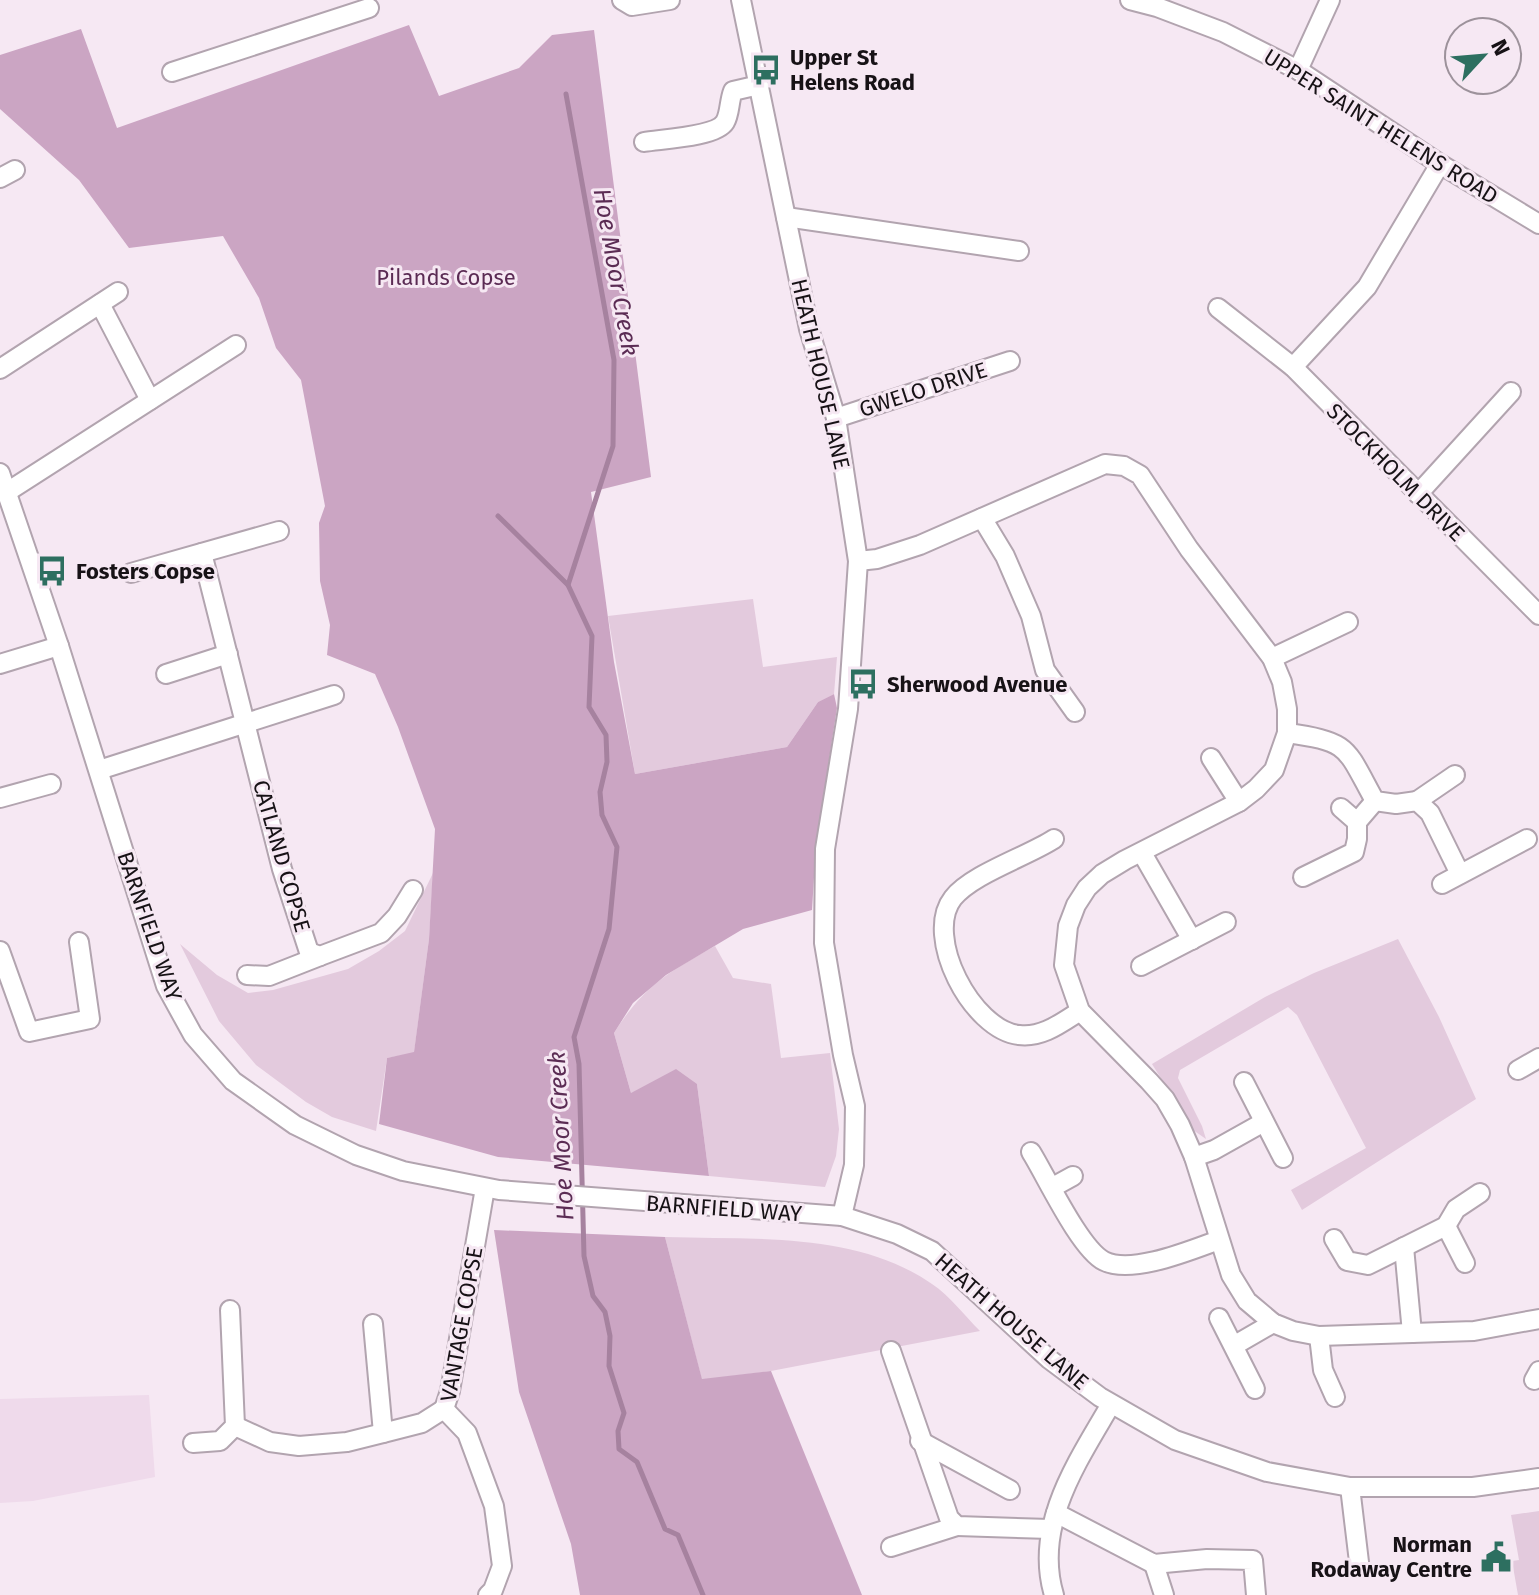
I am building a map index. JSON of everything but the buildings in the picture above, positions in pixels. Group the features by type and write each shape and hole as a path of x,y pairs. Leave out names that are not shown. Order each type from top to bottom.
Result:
{"street":[{"path":"622,0 632,6 670,0"},
{"name":"HEATH HOUSE LANE","path":"741,0 809,329 836,418 858,561 848,709 825,849 824,943 855,1106 854,1165 842,1216 897,1234 932,1251 1049,1359 1111,1404 1175,1440 1267,1472 1350,1487 1473,1487 1539,1478"},
{"name":"UPPER SAINT HELENS ROAD","path":"1130,0 1223,32 1298,70 1440,164 1539,224"},
{"path":"1298,70 1330,0"},
{"path":"172,72 343,8 369,8"},
{"path":"644,142 720,128 725,123 733,91 759,85"},
{"path":"1293,367 1367,287 1440,164"},
{"path":"786,217 1019,251"},
{"path":"0,369 118,292"},
{"path":"100,304 150,400"},
{"name":"STOCKHOLM DRIVE","path":"1218,308 1293,367 1539,615"},
{"path":"7,492 236,345"},
{"name":"GWELO DRIVE","path":"836,418 1010,361"},
{"path":"1418,494 1512,390"},
{"path":"858,561 877,559 920,545 1105,464 1124,466 1140,475 1189,549 1272,658 1282,682 1287,733 1274,770 1256,789 1239,802 1102,874 1087,888 1076,905 1064,944 1064,965 1080,1011 1165,1099 1194,1157 1231,1275 1247,1301 1273,1323 1319,1336 1474,1331 1539,1319"},
{"name":"BARNFIELD WAY","path":"0,473 59,646 166,986 193,1035 233,1081 295,1125 356,1155 403,1171 492,1189 842,1216"},
{"path":"982,518 1005,556 1031,616 1045,670 1075,712"},
{"path":"131,573 279,531"},
{"name":"CATLAND COPSE","path":"202,553 282,869 309,952 320,956 381,933 397,916 413,890"},
{"path":"1272,658 1348,622"},
{"path":"0,664 59,646"},
{"path":"166,674 228,654"},
{"path":"99,770 334,695"},
{"path":"1287,733 1321,737 1340,744 1351,757 1375,801"},
{"path":"1211,758 1239,802"},
{"path":"1375,801 1396,804 1417,801 1455,775"},
{"path":"0,798 51,784"},
{"path":"1303,877 1354,852 1357,822 1375,801"},
{"path":"1417,801 1430,813 1460,874"},
{"path":"1341,808 1357,822"},
{"path":"1054,839 1037,860 974,880 954,896 945,912 947,953 968,999 982,1016 1007,1033 1040,1034 1080,1011"},
{"path":"1442,884 1527,839"},
{"path":"1142,853 1192,940"},
{"path":"1141,966 1226,922"},
{"path":"0,951 29,1032 90,1019 79,942"},
{"path":"247,975 269,976 320,956"},
{"path":"1518,1070 1539,1058"},
{"path":"1244,1082 1283,1158"},
{"path":"1194,1157 1214,1150 1264,1122"},
{"path":"1031,1152 1083,1242 1103,1261 1125,1265 1172,1257 1219,1240"},
{"path":"1053,1187 1073,1176"},
{"name":"VANTAGE COPSE","path":"492,1189 444,1409 467,1433 494,1506 502,1566 494,1593"},
{"path":"1334,1239 1347,1261 1368,1265 1446,1226 1456,1209 1480,1193"},
{"path":"1446,1226 1465,1263"},
{"path":"1404,1247 1412,1333"},
{"path":"193,1443 220,1441 235,1426 230,1310"},
{"path":"1219,1318 1255,1389"},
{"path":"1235,1345 1273,1323"},
{"path":"373,1324 383,1433"},
{"path":"1319,1336 1323,1370 1335,1397"},
{"path":"891,1351 949,1518 957,1526"},
{"path":"1054,1595 1053,1521 1071,1471 1111,1404"},
{"path":"235,1426 270,1442 299,1446 347,1442 383,1433 422,1423 444,1409"},
{"path":"920,1441 1010,1490"},
{"path":"1350,1487 1359,1562"},
{"path":"891,1547 957,1526 1053,1521 1154,1564 1207,1559 1253,1560 1256,1595"},
{"path":"1154,1564 1164,1595"}],"shaded area":[{"path":"753,599 763,667 837,657 834,694 818,702 787,747 635,774 608,616"},
{"path":"433,873 429,939 414,1053 387,1058 376,1131 332,1117 256,1065 219,1021 180,944 217,975 248,993 273,990 348,969 405,931"},
{"path":"1398,939 1439,1017 1476,1099 1302,1210 1291,1190 1366,1148 1297,1015 1288,1007 1180,1070 1178,1078 1206,1139 1193,1130 1152,1064 1265,997 1314,973"},
{"path":"715,946 733,978 771,984 781,1058 830,1053 839,1129 836,1156 825,1187 709,1176 697,1084 631,1093 614,1033 646,992 683,964"},
{"path":"665,1237 803,1242 871,1255 902,1267 932,1284 980,1331 771,1371 702,1380"},
{"path":"149,1395 155,1477 33,1501 0,1503 0,1399"},
{"path":"1539,1511 1539,1595 1518,1595 1512,1561 1519,1560 1511,1515"}],"green space":[{"name":"Pilands Copse","path":"409,25 439,96 519,68 552,35 594,30 651,477 591,492 614,662 635,774 787,747 818,702 834,694 837,708 816,845 812,910 743,929 666,975 633,1003 614,1033 631,1093 676,1069 697,1084 709,1176 498,1157 379,1124 387,1058 414,1052 429,939 435,829 375,674 327,655 330,625 320,581 319,523 325,506 301,380 276,348 259,298 223,236 129,248 79,180 0,109 0,55 81,29 117,128"},
{"path":"494,1230 665,1237 702,1379 771,1371 862,1595 580,1595 571,1544 519,1392"}],"waterway":[{"name":"Hoe Moor Creek","path":"566,94 614,360 613,446 568,585 592,636 589,707 606,735 607,762 600,792 602,815 617,847 609,929 574,1037 579,1064 584,1256 593,1296 605,1312 610,1336 609,1366 624,1413 618,1431 619,1449 637,1462 665,1529 678,1535 703,1595"},
{"path":"498,516 568,585"}],"place":[{"name":"Upper St Helens Road","path":"766,70"},
{"name":"Fosters Copse","path":"52,571"},
{"name":"Sherwood Avenue","path":"863,684"},
{"name":"Norman Rodaway Centre","path":"1496,1557"}]}
